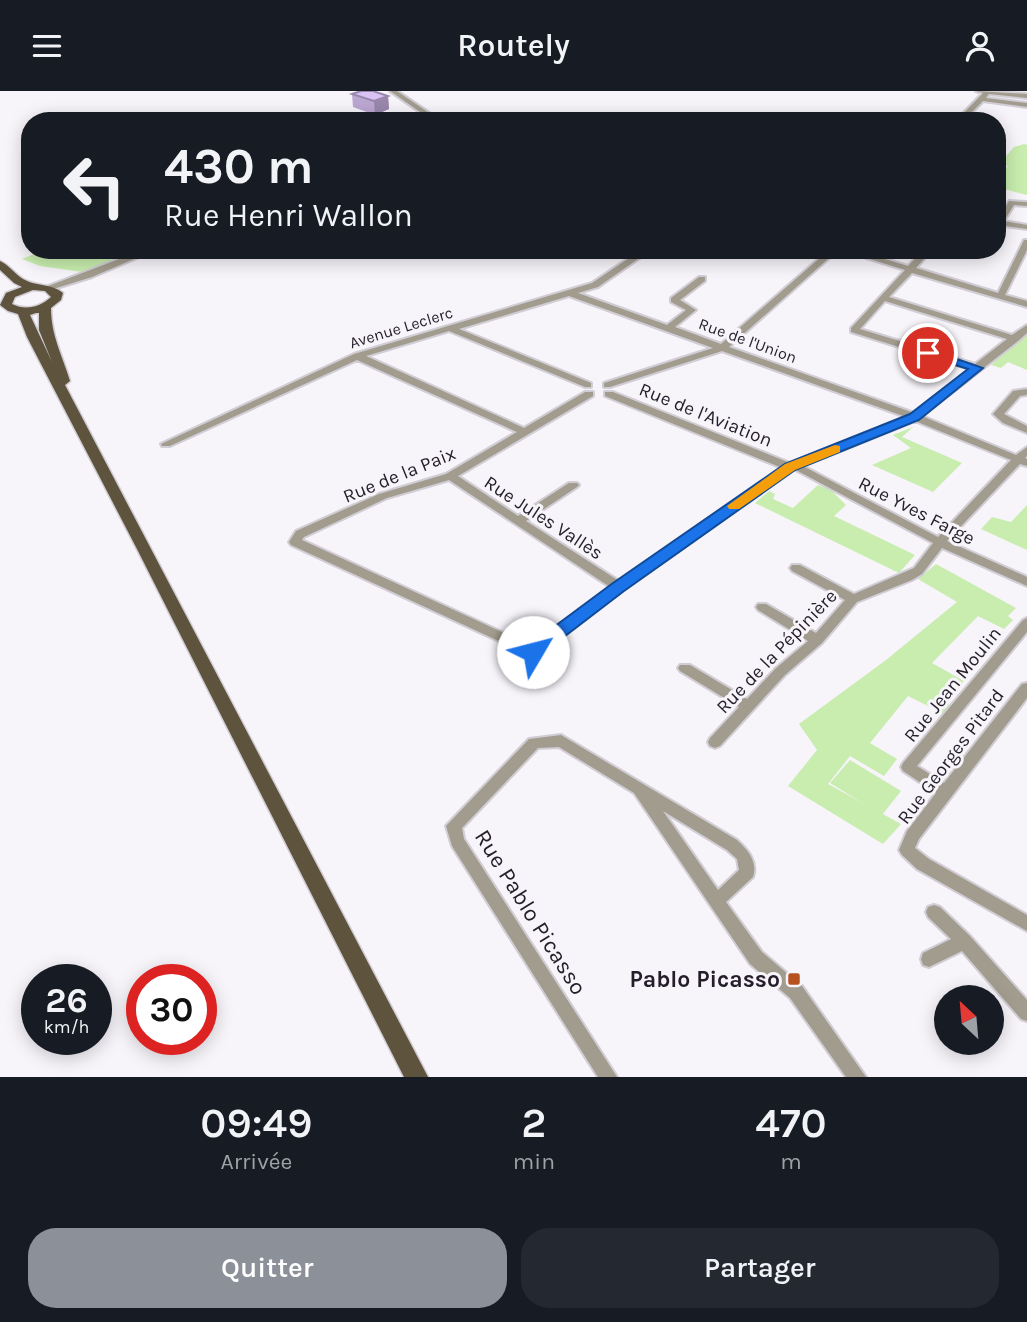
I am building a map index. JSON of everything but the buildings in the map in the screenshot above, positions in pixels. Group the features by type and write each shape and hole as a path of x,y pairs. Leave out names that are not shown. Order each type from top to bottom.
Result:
{"main road":[{"path":"0,264 19,281 32,288 52,290 55,300 45,307 23,311 8,307 6,302 10,295 32,288"},
{"path":"0,277 10,295"},
{"path":"45,307 45,330 56,353 78,419"},
{"path":"23,311 33,337 78,419 416,1077"}],"street":[{"path":"393,91 424,112"},
{"path":"979,91 1027,105"},
{"path":"967,112 984,94 1027,96"},
{"path":"1006,212 1012,203 1027,204"},
{"path":"1006,224 1027,227"},
{"path":"1001,295 1027,242"},
{"path":"52,290 129,259"},
{"name":"Avenue Leclerc","path":"166,444 357,356 570,293 605,279 634,259"},
{"path":"449,328 601,396 608,389 722,348 824,259"},
{"path":"878,259 1027,304"},
{"path":"921,259 854,330 977,368"},
{"path":"668,328 692,310 674,300 702,279"},
{"name":"Rue de l'Union","path":"570,293 915,417 1022,461"},
{"path":"884,298 1015,339"},
{"path":"618,587 792,466 915,417 1027,328"},
{"path":"357,356 525,432"},
{"name":"Rue de la Paix","path":"589,389 525,432 450,476 383,496 300,534 295,542 533,652 618,587"},
{"name":"Rue de l'Aviation","path":"608,389 792,466"},
{"path":"1027,393 1017,393 998,414 1027,429"},
{"path":"939,542 1022,461 1027,450"},
{"name":"Rue Yves Farge","path":"792,466 939,542 1027,582"},
{"name":"Rue Jules Vallès","path":"450,476 618,587"},
{"path":"518,521 573,485"},
{"name":"Rue de la Pépinière","path":"715,742 780,672 817,640 853,599 918,571 939,542"},
{"path":"796,568 853,599"},
{"path":"762,607 817,640"},
{"name":"Rue Jean Moulin","path":"946,792 908,767 1027,623"},
{"path":"685,668 748,707"},
{"name":"Rue Georges Pitard","path":"908,850 912,836 1027,688"},
{"name":"Rue Pablo Picasso","path":"608,1077 457,841 454,826 534,743 561,741 732,845 744,856 747,872 723,897 714,898"},
{"name":"Rue Pablo Picasso","path":"639,789 756,958 796,992 857,1077"},
{"path":"908,850 923,864 1027,924"},
{"path":"934,912 964,941 1027,1013"},
{"path":"929,958 964,941"}],"green space":[{"path":"1027,145 1027,195 1006,190 1006,156 1014,147"},
{"path":"22,259 115,259 82,272 40,266"},
{"path":"1027,333 1027,370 1008,362 1001,368 991,365"},
{"path":"913,427 902,437 962,463 933,492 872,465 911,448 893,435"},
{"path":"818,485 831,490 846,505 834,516 915,555 899,573 755,503 769,491 775,494 773,499 793,508"},
{"path":"1027,505 1027,550 981,529 992,517 1011,522"},
{"path":"936,564 1016,608 1008,616 1013,620 1004,629 978,616 932,663 964,681 955,691 943,692 950,707 944,714 908,696 870,743 897,759 884,776 850,756 828,784 901,824 883,844 788,786 817,750 799,724 886,660 957,602 918,579"},
{"path":"850,760 901,791 882,815 830,783"}],"slow traffic":[{"path":"734,506 790,467 835,449"}],"place":[{"name":"Pablo Picasso","path":"794,979"}],"route":[{"path":"533,652 618,587 790,467 915,417 977,368 928,353"}]}
